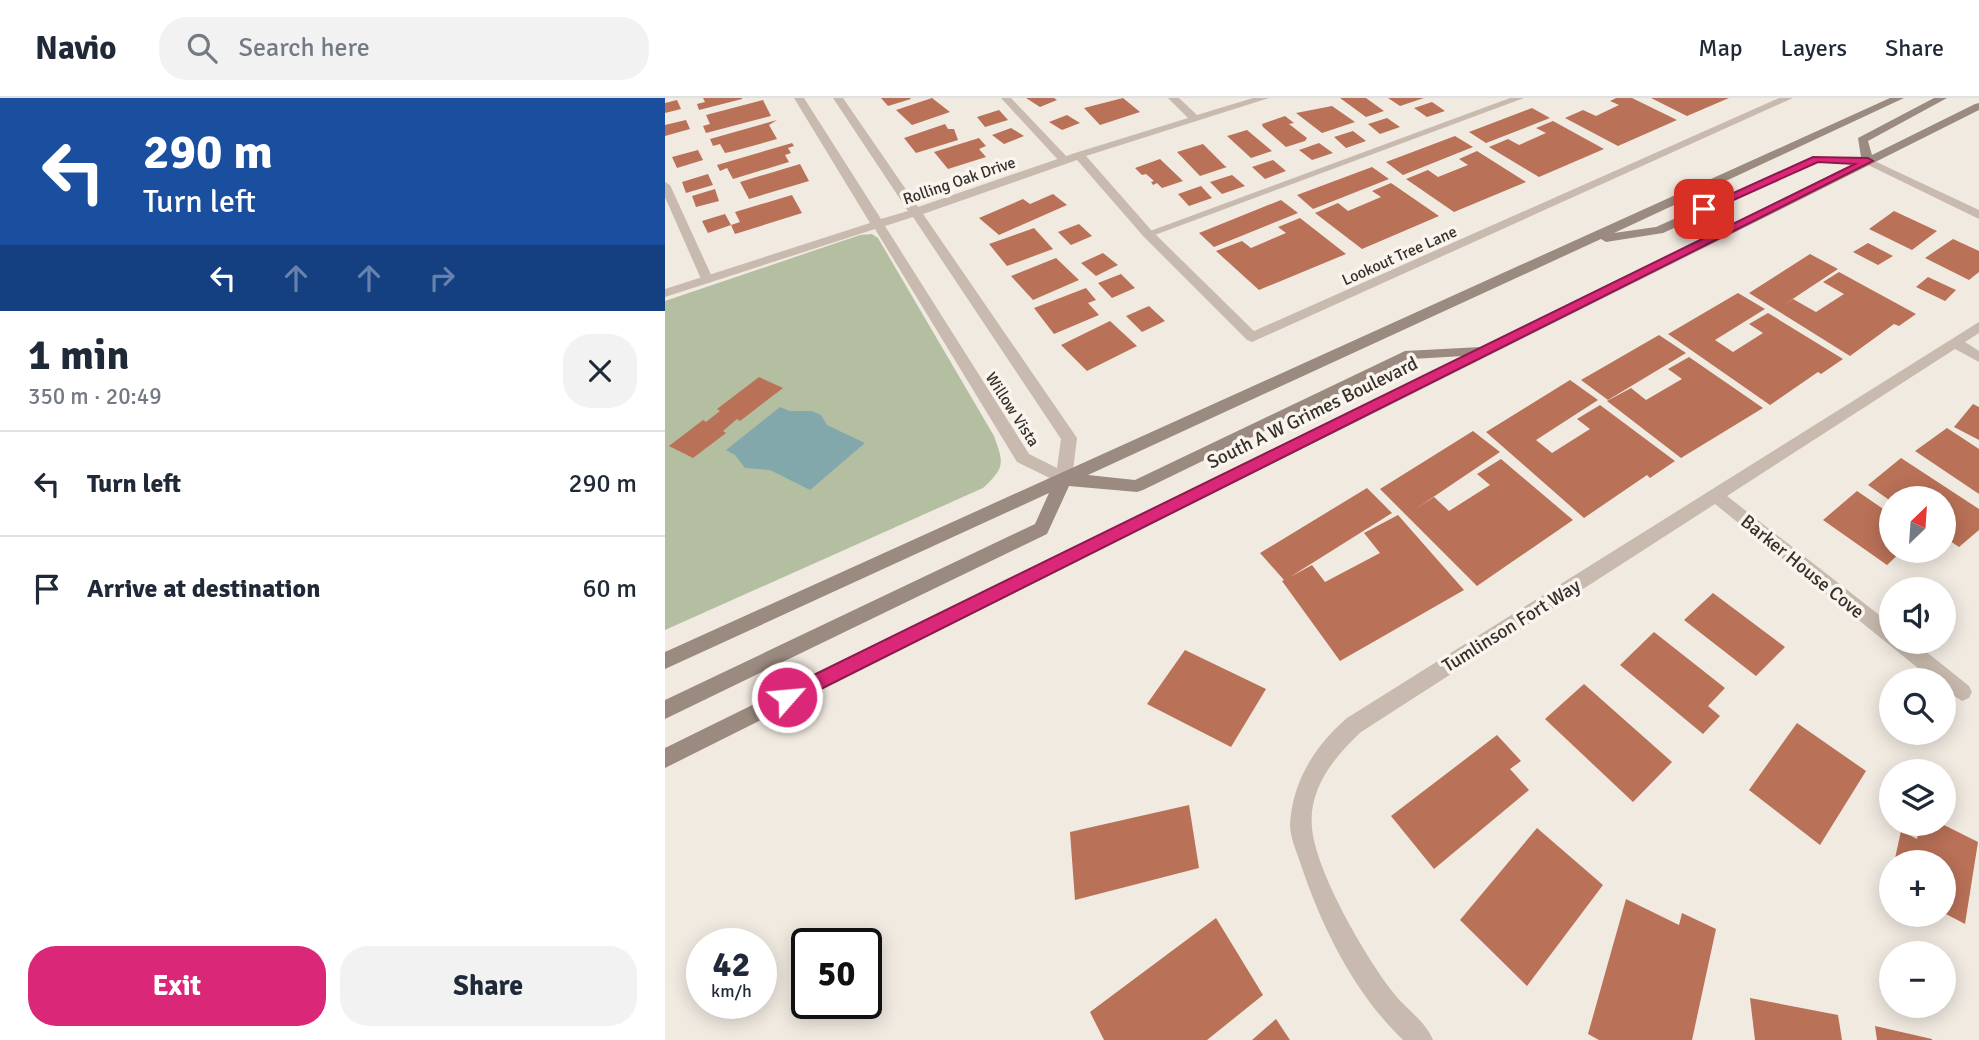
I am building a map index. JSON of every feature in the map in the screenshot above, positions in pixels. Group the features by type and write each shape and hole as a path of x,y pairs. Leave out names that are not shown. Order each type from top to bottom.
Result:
{"main road":[{"name":"South A W Grimes Boulevard","path":"665,661 1899,98"},
{"path":"1582,242 1659,230 1816,159 1868,161 1862,140 1942,98"},
{"name":"South A W Grimes Boulevard","path":"665,758 1979,106"},
{"path":"665,710 1041,529 1064,479 1137,486 1411,355 1487,349"}],"street":[{"name":"Willow Vista","path":"799,98 1023,458 1064,479 1071,440 913,213 838,98"},
{"path":"1173,98 1196,120"},
{"name":"Rolling Oak Drive","path":"665,293 913,213 1079,155 1264,98"},
{"name":"Lookout Tree Lane","path":"1079,155 1149,234 1252,337 1788,98"},
{"path":"1868,161 1979,215"},
{"name":"Tumlinson Fort Way","path":"1421,1040 1408,1029 1357,960 1317,882 1300,826 1313,769 1331,744 1354,724 1979,327"},
{"path":"1955,343 1979,357"},
{"name":"Barker House Cove","path":"1715,495 1879,626"},
{"path":"1915,654 1962,692"}],"lane":[{"path":"1006,98 1064,160"},
{"path":"1149,234 1518,98"},
{"path":"665,185 707,279"}],"green space":[{"path":"872,234 878,238 994,436 1001,459 999,470 983,488 665,630 665,301 860,235"}],"water":[{"path":"780,407 790,411 812,411 821,415 827,425 865,443 810,490 770,470 745,468 735,455 726,450"}],"building":[{"path":"703,98 742,99 699,110 697,104 705,102"},
{"path":"881,98 910,98 911,99 888,106"},
{"path":"932,98 950,112 912,125 896,110"},
{"path":"1026,98 1054,98 1057,100 1040,107"},
{"path":"1123,98 1140,112 1100,125 1084,108"},
{"path":"1340,98 1366,98 1384,111 1366,117"},
{"path":"1388,98 1424,98 1400,106"},
{"path":"1616,98 1632,98 1677,120 1618,146 1565,118 1583,110 1596,116 1619,105 1610,101"},
{"path":"1651,98 1729,98 1687,116"},
{"path":"677,100 681,109 665,113 665,103"},
{"path":"763,100 771,116 706,133 703,126 710,124 706,115"},
{"path":"1432,102 1445,111 1427,117 1414,108"},
{"path":"1332,106 1355,122 1322,133 1296,113"},
{"path":"1532,108 1550,118 1486,143 1469,132"},
{"path":"999,110 1008,120 985,127 977,117"},
{"path":"1067,115 1080,123 1062,130 1049,122"},
{"path":"1285,116 1294,123 1289,124 1307,138 1305,141 1286,147 1263,127 1262,124"},
{"path":"1387,118 1400,127 1380,134 1368,124"},
{"path":"686,120 690,129 665,136 665,125"},
{"path":"777,120 769,125 777,139 725,153 720,144 713,146 710,139"},
{"path":"1553,121 1604,149 1539,177 1489,147 1508,139 1519,145 1546,133 1536,128"},
{"path":"945,124 948,129 954,129 958,140 916,153 904,138"},
{"path":"1011,128 1024,136 1004,144 992,135"},
{"path":"1247,130 1272,151 1251,158 1227,136"},
{"path":"1353,131 1366,141 1346,148 1334,137"},
{"path":"1455,136 1473,147 1403,175 1386,162"},
{"path":"979,138 986,146 979,149 986,157 948,169 934,152"},
{"path":"792,143 794,146 788,148 791,153 785,155 789,162 733,179 727,168 720,171 717,165"},
{"path":"1319,143 1333,153 1312,160 1299,150"},
{"path":"1203,144 1227,167 1200,176 1177,152"},
{"path":"698,150 703,160 677,168 672,157"},
{"path":"1477,151 1526,182 1454,212 1406,179 1428,170 1438,177 1468,165 1459,159"},
{"path":"1160,159 1183,181 1162,188 1157,183 1153,185 1151,182 1154,181 1135,168"},
{"path":"1273,160 1286,171 1265,179 1252,167"},
{"path":"800,164 809,181 749,199 740,182"},
{"path":"1372,167 1389,179 1313,209 1297,195"},
{"path":"708,174 713,185 686,193 682,182"},
{"path":"1232,175 1245,186 1222,194 1210,182"},
{"path":"1391,183 1439,216 1362,249 1315,213 1338,203 1348,211 1381,197 1372,191"},
{"path":"1201,186 1212,198 1189,206 1178,194"},
{"path":"715,189 719,201 696,207 692,196"},
{"path":"1053,194 1067,205 999,235 979,218 1023,199 1030,204"},
{"path":"792,195 802,213 735,234 731,225 740,222 735,212"},
{"path":"1281,200 1298,213 1214,247 1199,233"},
{"path":"1894,211 1937,231 1912,250 1869,229"},
{"path":"725,214 731,225 708,233 702,221"},
{"path":"1300,218 1346,254 1259,290 1216,251 1242,241 1251,248 1286,233 1278,227"},
{"path":"1079,224 1092,236 1071,245 1058,232"},
{"path":"1034,228 1053,249 1007,266 989,244"},
{"path":"1953,239 1979,251 1979,272 1969,280 1925,258"},
{"path":"1868,243 1893,256 1878,265 1853,252"},
{"path":"1103,253 1118,265 1096,276 1081,263"},
{"path":"1810,254 1838,269 1782,306 1793,299 1816,312 1844,294 1823,282 1839,272 1916,314 1899,326 1894,324 1850,356 1749,293"},
{"path":"1056,258 1079,280 1033,300 1011,276"},
{"path":"1121,274 1135,288 1112,298 1098,283"},
{"path":"1928,277 1956,290 1945,301 1916,287"},
{"path":"1086,288 1096,300 1088,303 1099,315 1054,334 1034,308"},
{"path":"1738,293 1765,309 1715,340 1733,352 1763,333 1749,324 1768,313 1843,359 1821,374 1818,372 1770,405 1668,334"},
{"path":"1149,306 1165,321 1142,332 1126,316"},
{"path":"1110,321 1137,346 1087,371 1061,345"},
{"path":"1659,335 1686,353 1608,400 1581,380"},
{"path":"1689,357 1763,408 1681,458 1607,401 1631,388 1646,400 1682,379 1668,369"},
{"path":"759,377 783,388 740,421 737,419 723,431 726,433 693,458 669,446 703,420 706,422 720,411 717,409"},
{"path":"1570,380 1598,400 1536,440 1552,453 1590,429 1577,419 1600,405 1675,461 1650,478 1647,475 1584,518 1486,432"},
{"path":"1973,404 1979,407 1979,440 1954,427"},
{"path":"1947,428 1979,449 1979,494 1915,451"},
{"path":"1473,431 1500,452 1414,510 1434,497 1449,511 1490,485 1477,474 1501,459 1573,520 1477,586 1380,489"},
{"path":"1901,458 1944,486 1879,486 1879,493 1868,485"},
{"path":"1367,488 1392,513 1290,577 1312,565 1325,582 1380,553 1364,533 1398,515 1464,590 1340,661 1282,581 1284,580 1260,553"},
{"path":"1857,491 1879,506 1879,559 1823,520"},
{"path":"1957,495 1979,509 1979,530 1959,547"},
{"path":"1713,593 1785,647 1756,676 1684,620"},
{"path":"1654,632 1725,688 1708,706 1720,716 1703,734 1620,665"},
{"path":"1185,650 1266,689 1231,747 1147,704"},
{"path":"1584,684 1672,762 1633,802 1545,719"},
{"path":"1797,723 1866,771 1820,845 1749,790"},
{"path":"1497,735 1521,761 1510,769 1529,790 1434,869 1391,816"},
{"path":"1189,805 1199,868 1075,900 1070,832"},
{"path":"1537,828 1603,885 1527,986 1460,920"},
{"path":"1956,831 1978,842 1965,924 1956,919 1956,850 1897,850 1900,836 1917,839 1918,836 1956,836"},
{"path":"1626,899 1679,925 1682,913 1716,929 1692,1040 1599,1040 1588,1034"},
{"path":"1216,918 1263,995 1207,1040 1104,1040 1090,1012"},
{"path":"1750,998 1838,1015 1842,1040 1755,1040"},
{"path":"1276,1019 1290,1040 1252,1040"},
{"path":"1875,1026 1932,1039 1932,1040 1877,1040"}],"route":[{"path":"787,697 1868,161 1816,159 1704,209"}]}
